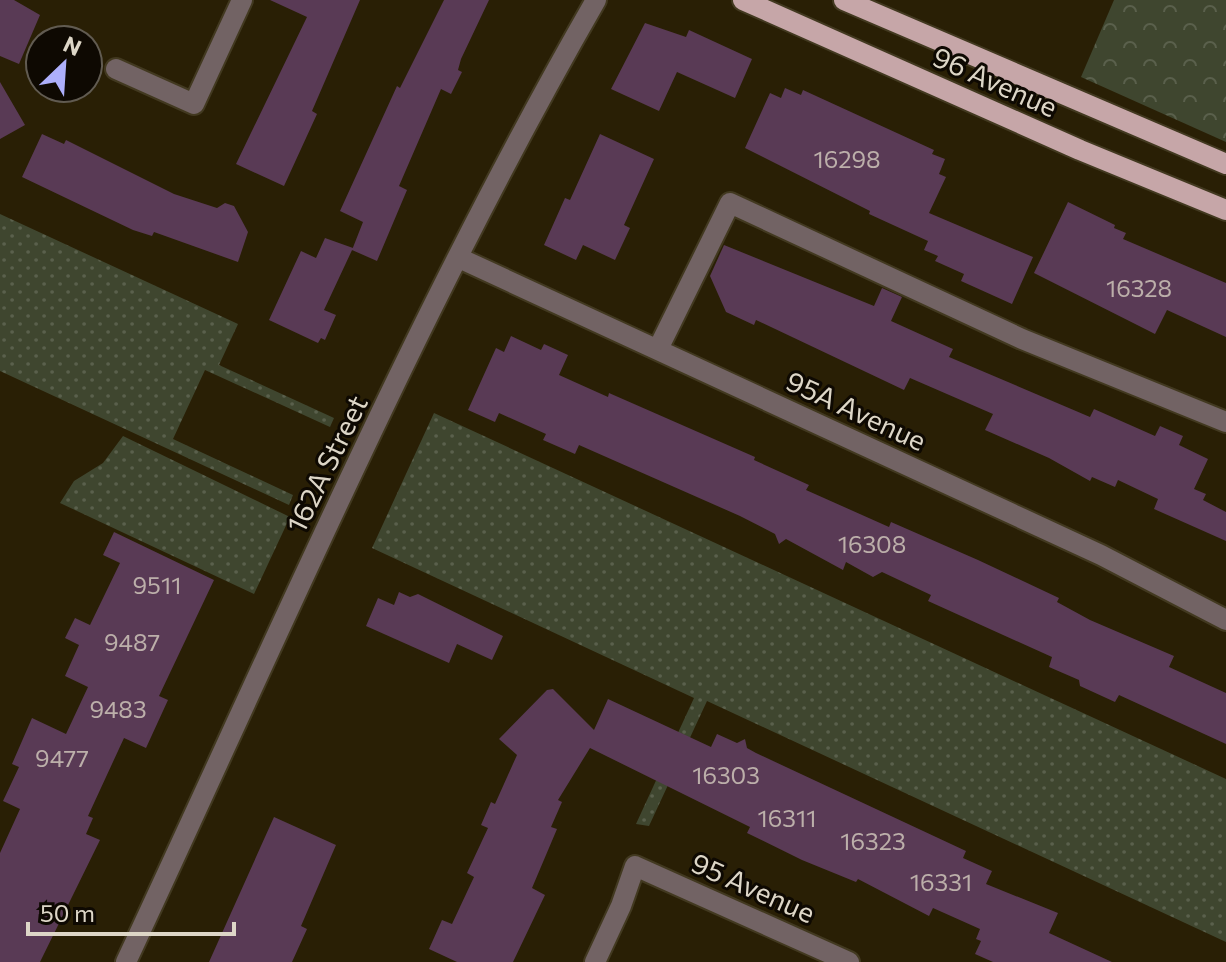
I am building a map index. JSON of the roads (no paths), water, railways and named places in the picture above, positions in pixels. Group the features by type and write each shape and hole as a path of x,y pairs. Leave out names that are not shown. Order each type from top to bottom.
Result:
{"main road":[{"name":"96 Avenue","path":"743,0 1039,132 1226,210"},
{"name":"96 Avenue","path":"844,0 1226,164"}],"street":[{"path":"116,69 194,104 242,0"},
{"name":"162A Street","path":"126,962 353,474 504,162 596,0"},
{"path":"658,349 730,203 1022,339 1226,422"},
{"name":"95A Avenue","path":"459,258 1101,555 1226,620"},
{"name":"95 Avenue","path":"595,962 621,906 635,866 849,962"}]}
